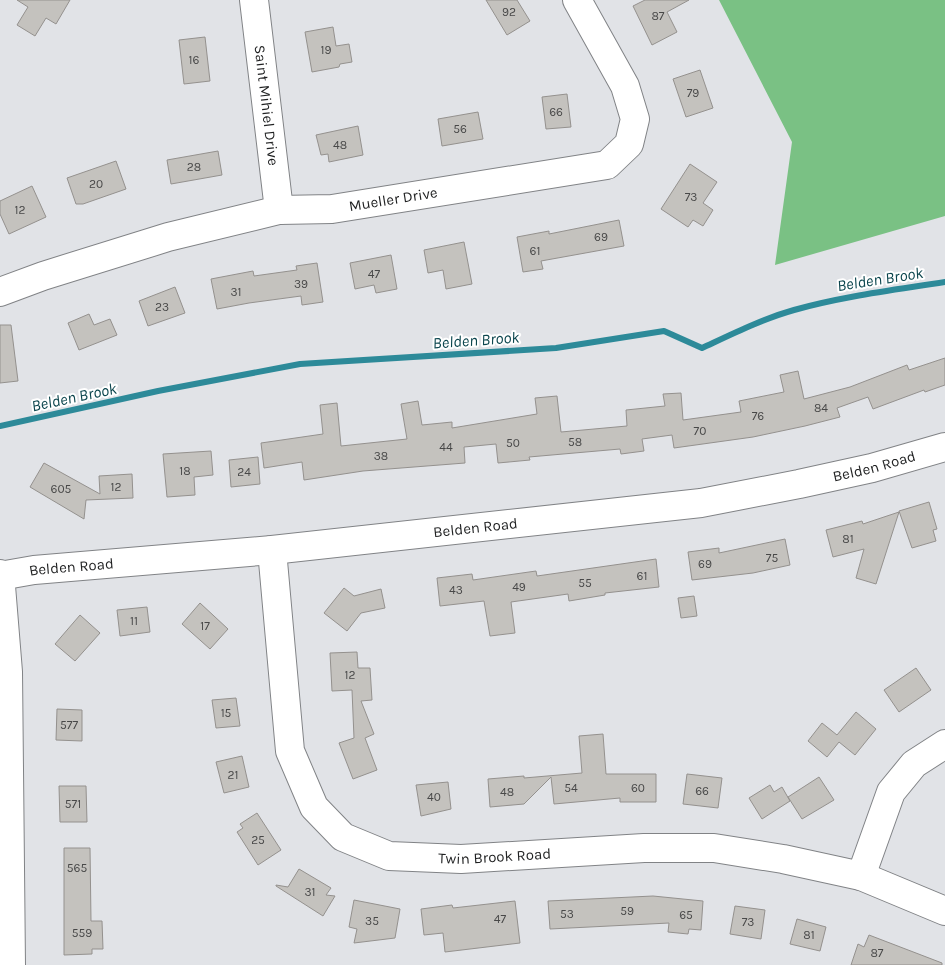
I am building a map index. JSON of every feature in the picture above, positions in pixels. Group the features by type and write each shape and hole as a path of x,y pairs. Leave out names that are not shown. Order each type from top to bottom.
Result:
{"street":[{"name":"Saint Mihiel Drive","path":"254,0 279,210"},
{"name":"Mueller Drive","path":"0,292 43,276 168,237 279,210 332,209 607,164 629,144 635,119 625,86 577,0"},
{"name":"Belden Road","path":"0,575 34,570 272,550 701,503 854,472 945,447"},
{"name":"Twin Brook Road","path":"272,550 290,751 314,807 344,837 389,856 452,859 644,848 714,848 861,876 945,911"},
{"path":"0,575 8,672 11,965"},
{"path":"861,876 891,792 914,764 945,744"}],"green space":[{"path":"719,0 945,0 945,216 775,265 792,142"}],"building":[{"path":"17,0 70,0 56,24 46,18 35,36 17,25 28,7"},
{"path":"486,0 517,0 530,21 507,35"},
{"path":"645,0 689,0 667,12 677,32 652,45 633,6"},
{"path":"333,27 336,46 349,44 352,62 340,64 339,67 312,72 305,32"},
{"path":"205,37 210,81 184,84 179,40"},
{"path":"700,70 713,108 686,117 673,79"},
{"path":"567,94 571,127 546,129 542,97"},
{"path":"478,112 483,139 442,146 438,119"},
{"path":"358,126 363,155 329,162 328,154 321,155 316,135"},
{"path":"218,151 222,175 171,184 167,160"},
{"path":"116,161 126,189 83,204 76,204 67,178"},
{"path":"690,164 717,182 703,203 713,210 703,226 693,220 688,227 661,209"},
{"path":"32,186 46,217 9,234 0,214 0,201"},
{"path":"619,220 624,246 541,261 543,269 523,272 517,237 549,231 549,234"},
{"path":"464,242 472,284 446,289 443,270 428,273 424,250"},
{"path":"391,255 397,289 376,293 374,285 355,289 350,263"},
{"path":"317,263 323,302 302,305 301,296 217,309 211,279 253,271 254,276 297,270 296,266"},
{"path":"175,287 185,313 148,326 139,301"},
{"path":"89,314 94,325 110,319 117,335 79,350 68,323"},
{"path":"0,325 11,325 18,381 0,383"},
{"path":"945,358 945,385 925,392 924,390 873,409 868,397 837,408 840,417 753,437 674,448 672,435 642,439 644,451 621,454 620,449 529,457 530,460 498,463 496,444 464,447 465,463 363,471 304,480 302,462 264,468 261,443 323,434 320,405 337,403 341,446 407,439 401,404 418,401 422,425 452,422 452,428 537,414 535,398 557,396 561,432 627,426 626,410 665,406 663,394 681,393 683,420 741,412 739,401 784,392 780,375 798,371 804,399 850,387 907,365 909,370"},
{"path":"211,451 213,475 194,477 195,495 167,497 163,454"},
{"path":"258,457 260,484 231,487 229,460"},
{"path":"44,463 100,494 99,476 132,474 133,498 86,500 84,519 30,487"},
{"path":"929,502 937,529 933,530 936,541 912,548 899,511"},
{"path":"899,512 876,584 856,578 864,549 833,557 826,530 862,521 863,524"},
{"path":"785,539 790,565 753,573 692,580 688,552 719,548 719,553"},
{"path":"656,559 659,587 605,593 605,595 569,601 568,594 511,602 515,633 490,636 484,601 440,606 437,578 472,574 473,580 536,571 537,576"},
{"path":"344,588 354,596 381,589 385,608 361,613 347,631 324,613"},
{"path":"694,596 697,616 681,618 678,598"},
{"path":"200,603 228,629 210,649 182,624"},
{"path":"147,607 150,632 120,636 117,610"},
{"path":"80,615 100,633 75,661 55,644"},
{"path":"357,652 358,668 370,668 372,700 361,701 374,734 365,738 377,770 353,779 339,743 354,738 352,690 332,691 330,653"},
{"path":"916,668 931,690 899,712 884,690"},
{"path":"236,698 240,726 216,728 212,700"},
{"path":"57,709 82,710 82,741 56,740"},
{"path":"856,712 876,729 855,755 839,742 827,757 808,741 822,723 837,735"},
{"path":"603,734 606,774 656,774 656,802 620,802 620,798 554,804 551,777 524,804 490,807 488,779 582,773 579,736"},
{"path":"242,756 249,787 224,793 216,762"},
{"path":"687,774 722,778 718,808 683,804"},
{"path":"819,777 834,800 802,819 788,797"},
{"path":"448,782 451,809 421,816 416,785"},
{"path":"770,785 774,792 782,787 790,801 762,819 749,798"},
{"path":"59,786 86,786 87,822 60,822"},
{"path":"257,813 281,850 258,865 237,832 243,828 240,824"},
{"path":"64,848 90,848 91,921 102,921 103,949 92,949 92,954 64,955"},
{"path":"299,869 331,888 326,895 335,896 323,916 276,886 288,887"},
{"path":"653,896 703,901 701,930 689,929 688,934 668,932 669,923 550,929 548,901"},
{"path":"354,900 400,909 395,938 354,943 357,929 349,927"},
{"path":"515,901 520,943 445,952 443,933 424,935 421,909 452,905 453,908"},
{"path":"735,906 765,910 761,939 730,934"},
{"path":"797,919 826,927 820,951 790,944"},
{"path":"869,935 942,963 942,965 851,965 858,944 864,947"}],"waterway":[{"name":"Belden Brook","path":"0,426 158,391 300,364 556,348 664,331 702,348 759,322 794,310 851,297 945,282"}]}
